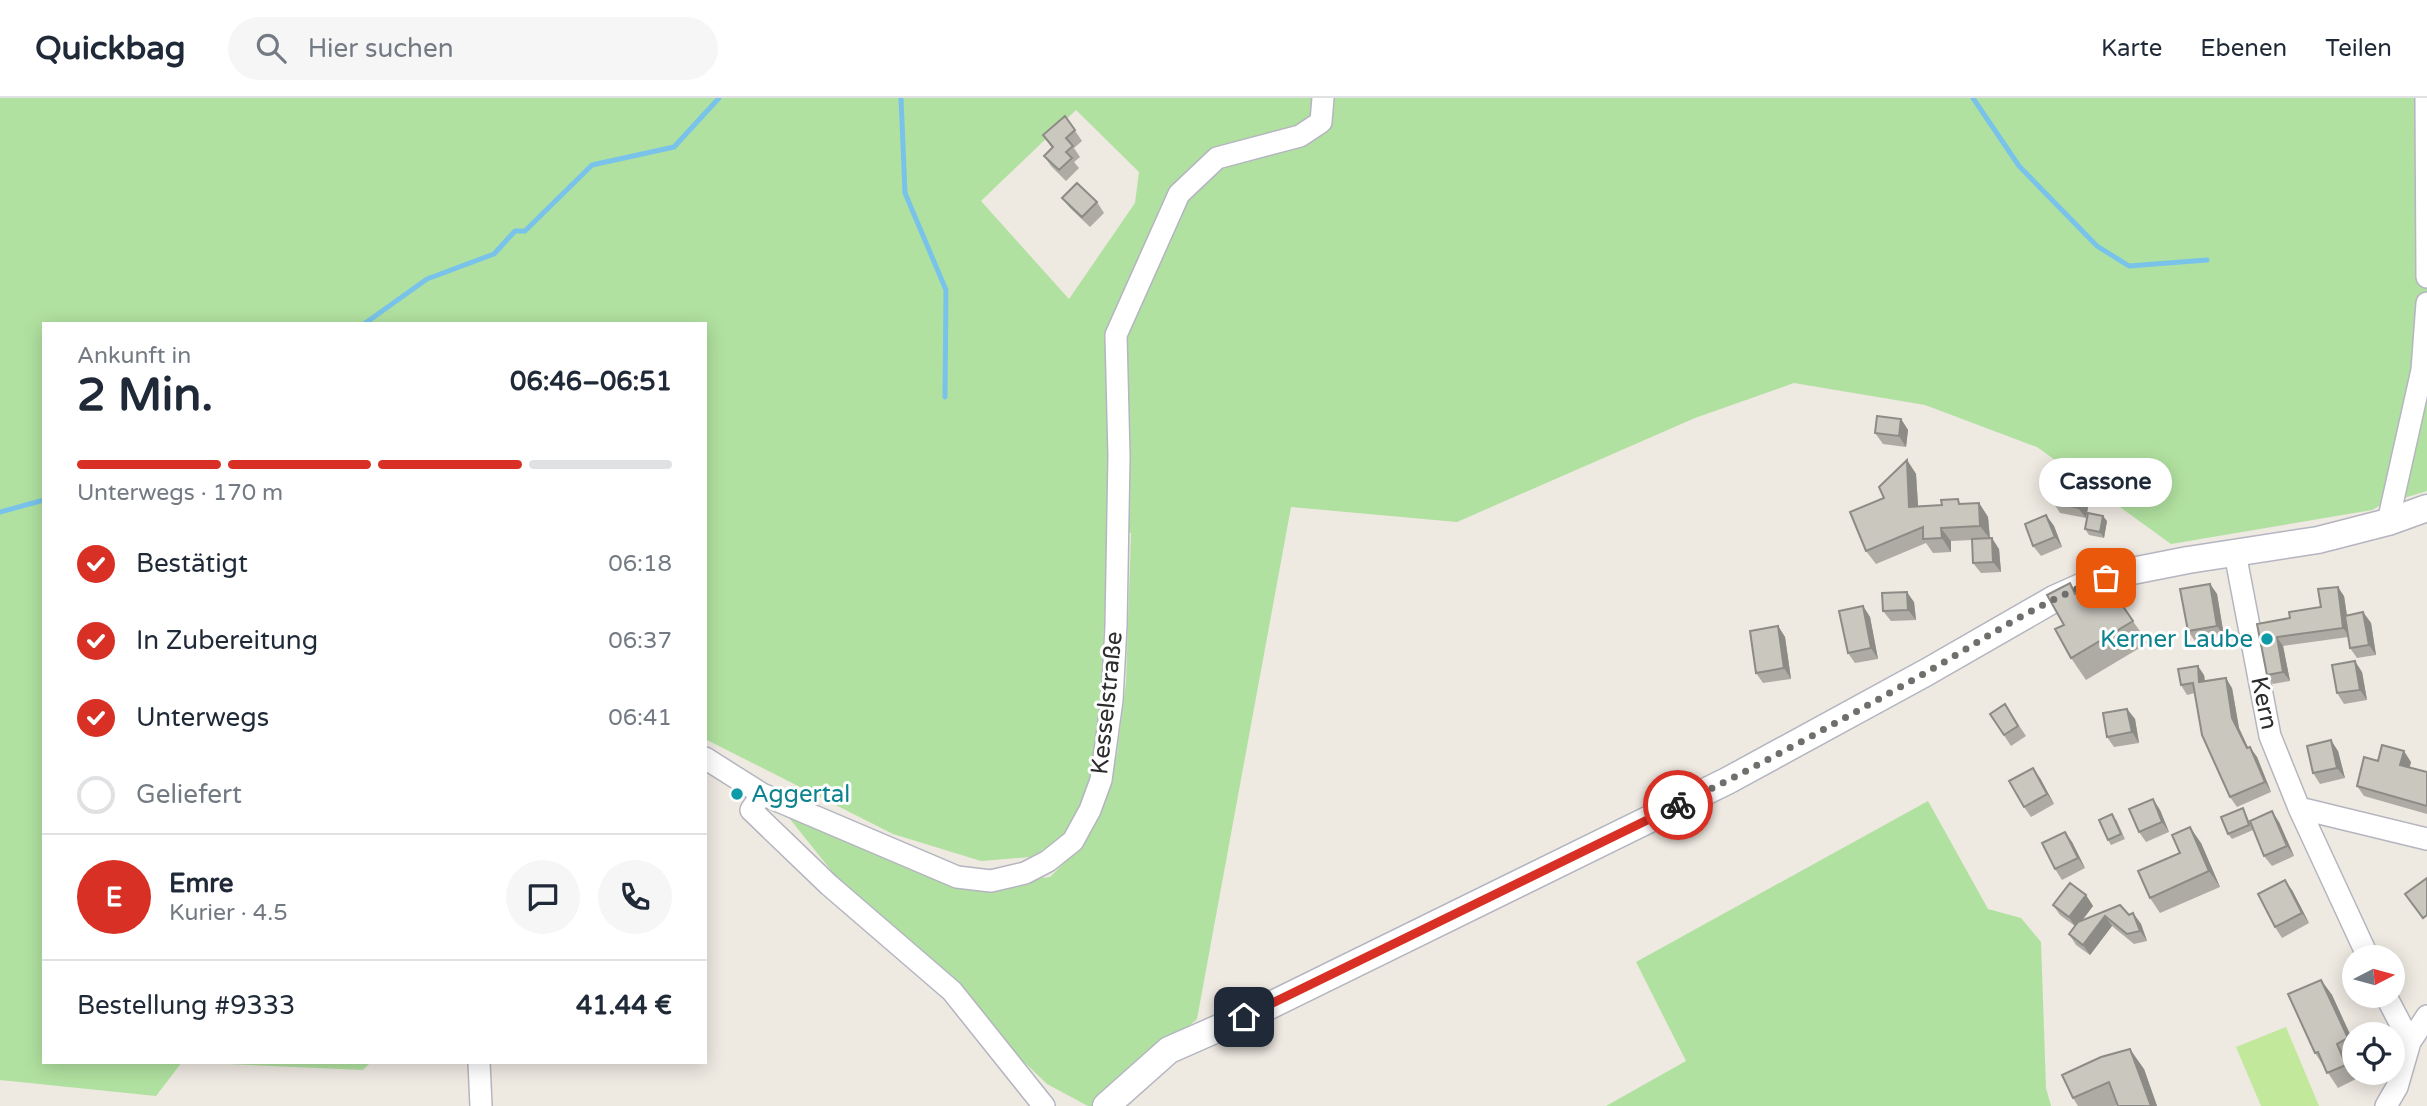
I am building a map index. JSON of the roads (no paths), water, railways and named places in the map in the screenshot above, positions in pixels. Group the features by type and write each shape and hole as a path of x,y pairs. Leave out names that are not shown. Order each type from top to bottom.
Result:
{"street":[{"name":"Kesselstraße","path":"761,794 957,877 991,881 1025,873 1048,861 1073,841 1090,810 1101,780 1112,700 1119,456 1116,335 1179,194 1217,158 1300,136 1321,122 1323,98"},
{"path":"2427,98 2427,277"},
{"path":"2388,522 2422,370 2427,303"},
{"path":"1106,1106 1169,1050 1281,1000 1727,782 2054,599 2122,573 2318,540 2388,522 2427,508"},
{"name":"Kern","path":"2235,553 2270,736 2299,808 2362,945"},
{"path":"707,759 761,794 751,810 828,885 952,990 1044,1106"},
{"path":"2299,808 2427,839"},
{"path":"2392,1008 2410,1042"},
{"path":"2386,1106 2397,1087 2410,1042 2427,1016"},
{"path":"479,1064 481,1106"}],"waterway":[{"path":"367,322 427,279 494,254 515,231 525,231 592,165 674,147 719,98"},
{"path":"901,98 905,193 946,290 945,397"},
{"path":"1973,98 2019,166 2097,246 2129,266 2207,260"},
{"path":"0,512 42,501"}],"place":[{"name":"Cassone","path":"2106,578"},
{"name":"Kerner Laube","path":"2267,639"},
{"name":"Aggertal","path":"737,794"}]}
